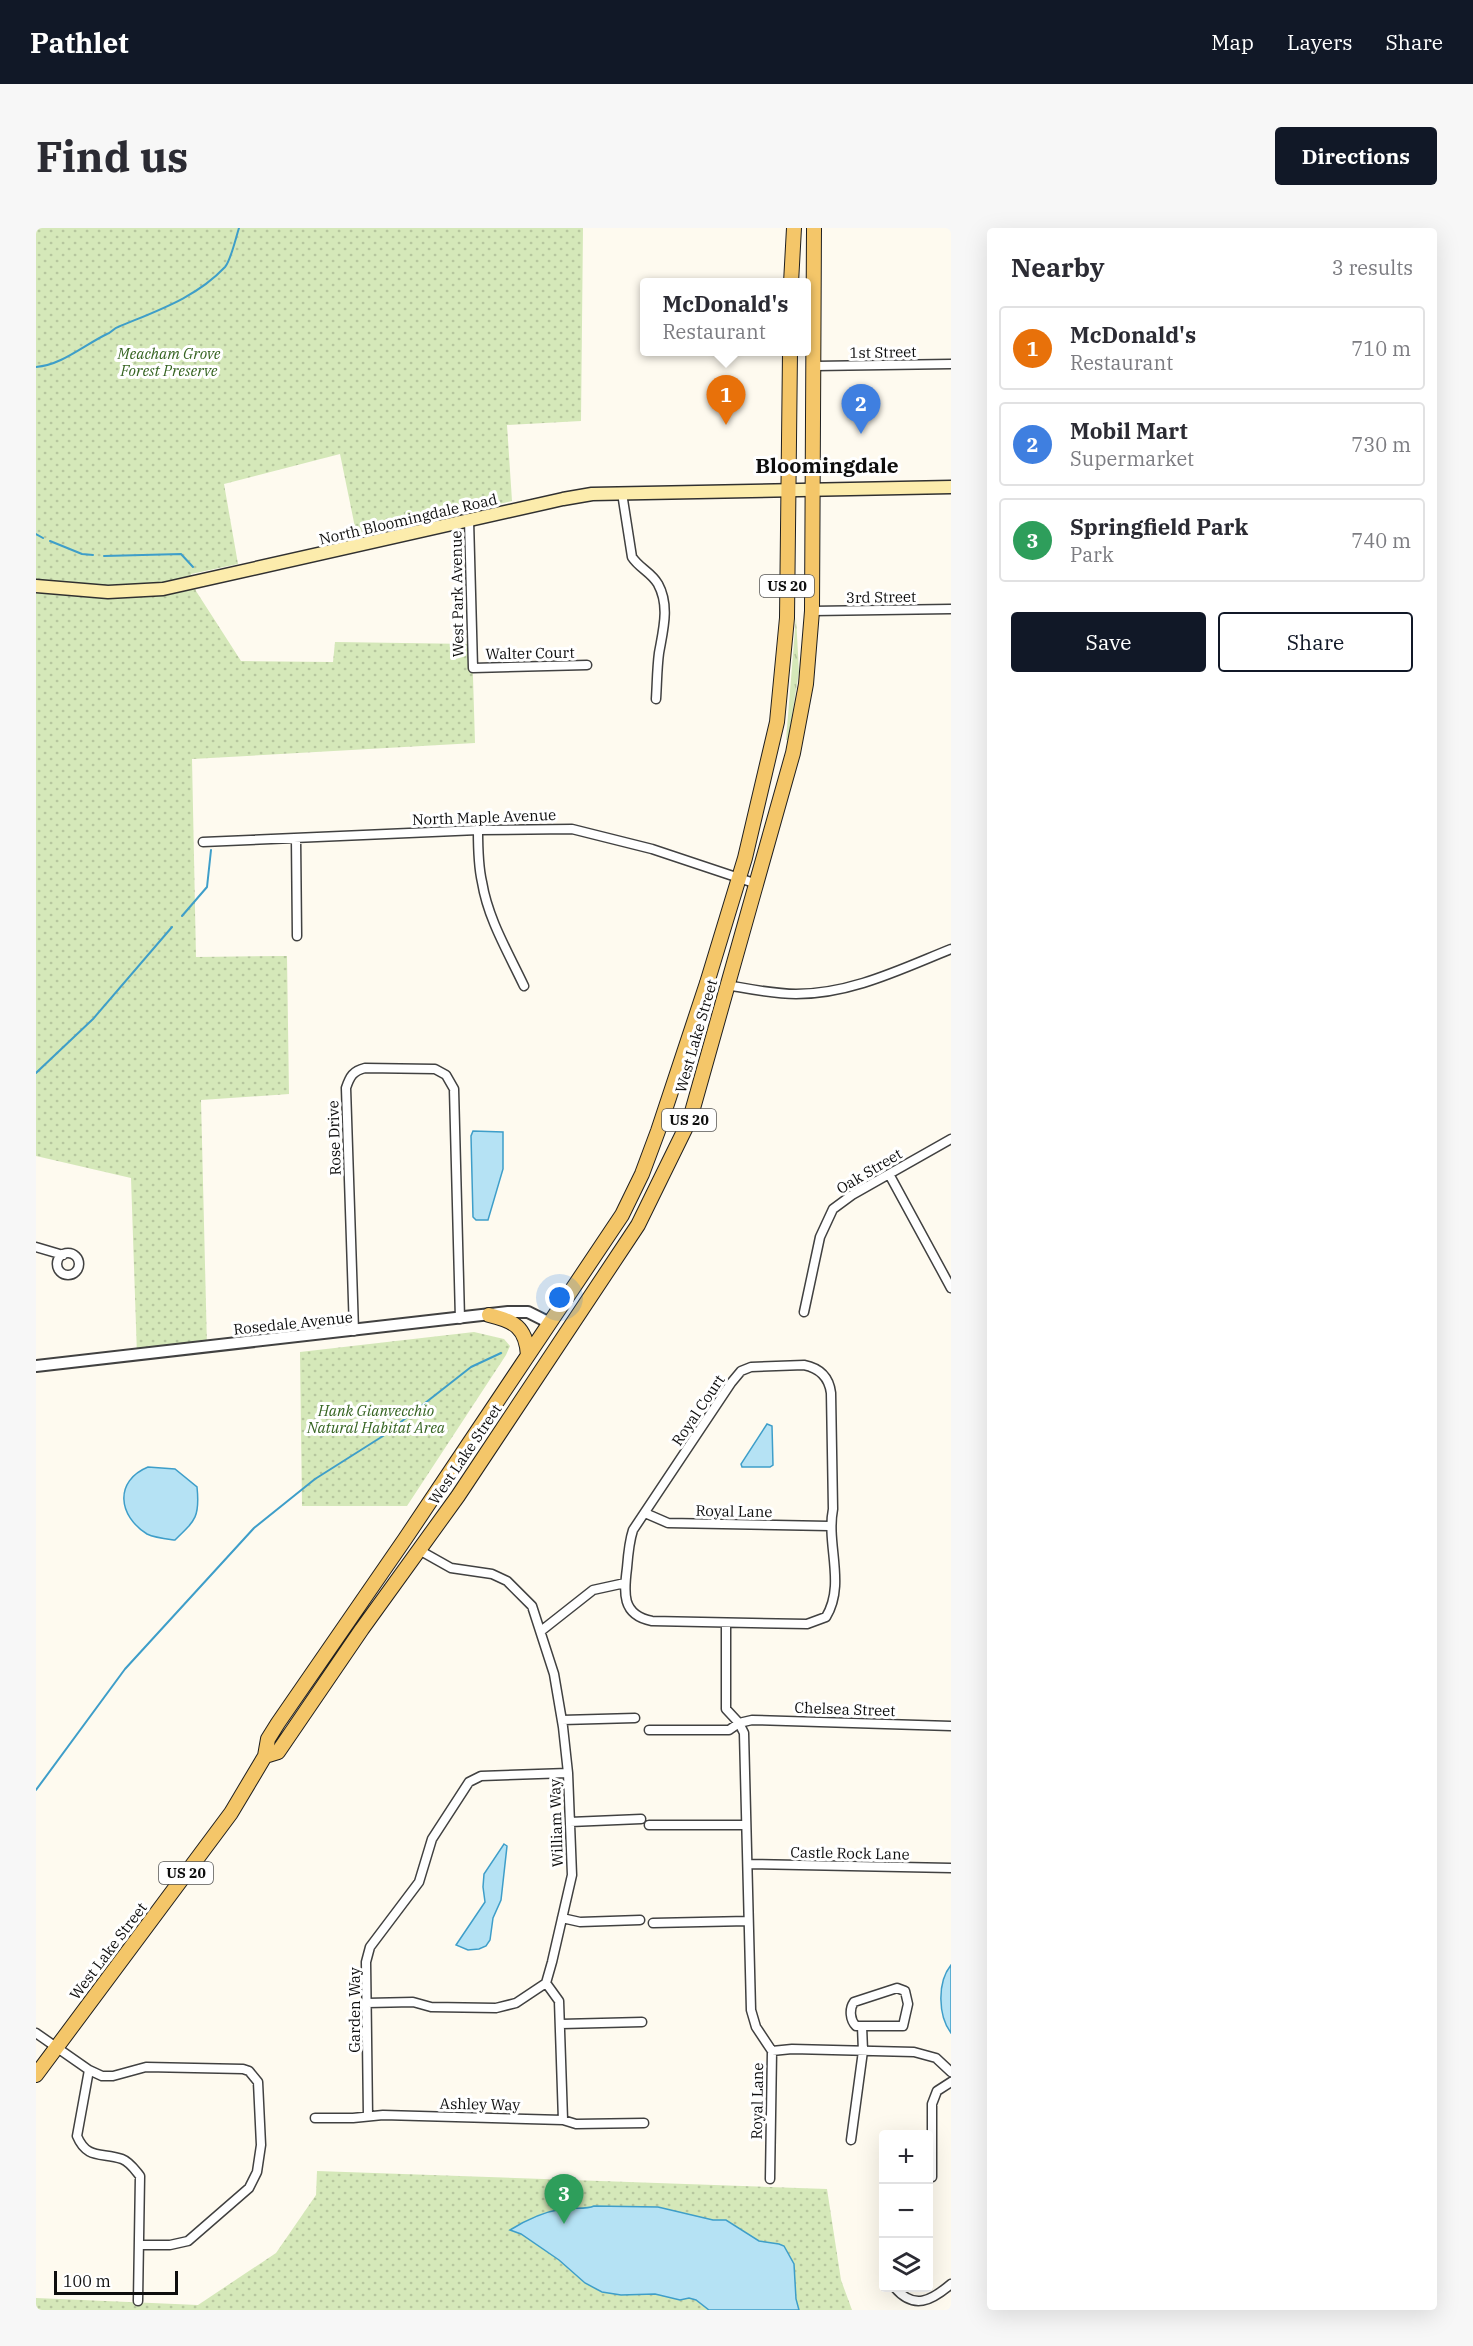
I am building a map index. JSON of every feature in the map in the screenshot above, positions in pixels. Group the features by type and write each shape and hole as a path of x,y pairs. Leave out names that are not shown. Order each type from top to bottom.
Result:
{"main road":[{"path":"791,278 794,228"},
{"name":"US 20","path":"813,490 814,228"},
{"name":"US 20","path":"789,490 790,356"},
{"name":"North Bloomingdale Road","path":"36,586 99,592 163,589 563,499 622,493 951,487"},
{"name":"West Lake Street","path":"36,2074 231,1813 265,1756 268,1739 278,1723 622,1215 642,1174 740,878 771,754 783,683 787,618 789,490"},
{"name":"West Lake Street","path":"265,1756 278,1752 362,1629 458,1496 638,1225 690,1119 793,753 803,705 810,654 812,611 813,490"},
{"path":"489,1315 511,1322 521,1329 527,1343 528,1355"},
{"path":"550,1323 565,1332"}],"street":[{"name":"1st Street","path":"815,366 951,364"},
{"path":"622,493 632,557 652,575 659,585 664,612 665,625 659,654 656,699"},
{"name":"West Park Avenue","path":"469,520 473,668"},
{"name":"3rd Street","path":"812,611 951,609"},
{"name":"Walter Court","path":"473,668 587,665"},
{"name":"North Maple Avenue","path":"203,842 553,828 585,831 652,849 757,884"},
{"path":"478,830 479,862 486,902 524,986"},
{"path":"296,838 297,936"},
{"path":"727,985 796,994 841,990 881,978 951,949"},
{"name":"Rose Drive","path":"354,1331 346,1088 349,1078 355,1071 365,1068 435,1069 446,1075 454,1089 460,1319"},
{"name":"Oak Street","path":"804,1312 820,1237 833,1209 852,1195 951,1139"},
{"path":"889,1174 951,1288"},
{"path":"36,1247 63,1255"},
{"name":"Rosedale Avenue","path":"36,1366 489,1315 528,1312 550,1323"},
{"name":"Royal Court","path":"645,1514 741,1371 759,1366 804,1365 825,1375 830,1387 833,1509 830,1526"},
{"path":"645,1514 633,1530 629,1543 624,1596 632,1612 642,1618 652,1620 807,1624 826,1617 835,1602 834,1547 830,1526"},
{"name":"Royal Lane","path":"645,1514 668,1523 830,1526"},
{"name":"William Way","path":"419,1550 451,1568 492,1574 507,1581 532,1606 554,1674 568,1773 572,1875 546,1983"},
{"path":"540,1631 593,1590 625,1583"},
{"name":"Royal Lane","path":"726,1623 726,1709 744,1733 751,2010 756,2027 772,2051 770,2179"},
{"path":"562,1720 635,1718"},
{"name":"Chelsea Street","path":"739,1724 752,1720 951,1726"},
{"path":"649,1730 729,1730 739,1724"},
{"name":"Garden Way","path":"368,2116 366,1962 370,1947 419,1882 428,1846 470,1782 486,1775 568,1773"},
{"path":"570,1822 641,1819"},
{"path":"649,1825 746,1825"},
{"name":"Castle Rock Lane","path":"748,1864 951,1868"},
{"path":"562,1918 580,1922 640,1920"},
{"path":"653,1923 748,1921"},
{"path":"367,2003 412,2002 431,2007 496,2008 516,2003 546,1983 559,2001 563,2120"},
{"path":"897,1988 905,1991 908,2004 903,2026 862,2026 856,2026 852,2021 851,2009 854,2002 897,1988"},
{"path":"561,2024 642,2022"},
{"path":"851,2140 863,2051 862,2026"},
{"path":"36,2033 89,2070 102,2076 113,2076 135,2068 146,2067 243,2069 249,2071 258,2082 260,2158 257,2172 249,2188 188,2241 170,2245 139,2245"},
{"path":"772,2051 792,2049 924,2053 942,2061 951,2073"},
{"path":"89,2070 77,2136 81,2145 86,2151 124,2159 140,2176 138,2301"},
{"path":"932,2130 932,2104 937,2091 951,2082"},
{"name":"Ashley Way","path":"315,2118 368,2116 563,2120 576,2124 644,2123"},
{"path":"898,2292 911,2305 918,2306 931,2302 951,2284"}],"green space":[{"name":"Meacham Grove Forest Preserve","path":"36,228 583,228 581,421 507,425 512,501 357,537 340,454 224,484 238,564 191,574 196,591 241,661 333,662 335,642 472,644 475,743 192,759 196,957 287,956 289,1094 201,1100 207,1347 137,1355 131,1178 36,1156"},
{"path":"796,617 799,672 788,740 786,740"},
{"name":"Hank Gianvecchio Natural Habitat Area","path":"474,1332 504,1339 510,1346 407,1506 302,1506 300,1352"},
{"path":"317,2171 827,2189 841,2280 852,2310 36,2310 36,2298 198,2305 276,2253 316,2195"}],"water":[{"path":"473,1131 503,1132 503,1169 488,1220 476,1220 473,1217 471,1136"},
{"path":"767,1424 772,1426 773,1465 770,1467 742,1467 741,1464"},
{"path":"148,1467 175,1469 197,1487 198,1505 195,1517 175,1540 147,1534 137,1527 126,1509 124,1499 129,1481"},
{"path":"504,1844 507,1846 501,1900 493,1918 490,1940 486,1946 468,1950 456,1945 485,1902 484,1874"},
{"path":"951,1965 951,2033 944,2018 941,1990 946,1972"},
{"path":"594,2206 658,2207 713,2220 726,2220 759,2241 784,2246 794,2264 799,2310 709,2310 696,2300 689,2298 680,2300 655,2294 621,2295 602,2292 585,2283 559,2260 521,2234 510,2230 548,2212"}],"waterway":[{"path":"36,367 64,359 117,328 175,303 201,287 214,278 227,264 239,228"},
{"path":"36,534 43,538"},
{"path":"50,541 82,554 93,555"},
{"path":"104,556 181,554 193,567"},
{"path":"182,916 207,887 211,850"},
{"path":"36,1073 93,1019 172,927"},
{"path":"36,1790 125,1669 254,1528 315,1479 383,1436 471,1367 501,1353"}],"place":[{"name":"McDonald's","path":"726,425"},
{"name":"Mobil Mart","path":"861,434"},
{"name":"Springfield Park","path":"564,2224"}],"district":[{"name":"Bloomingdale","path":"827,465"}]}
